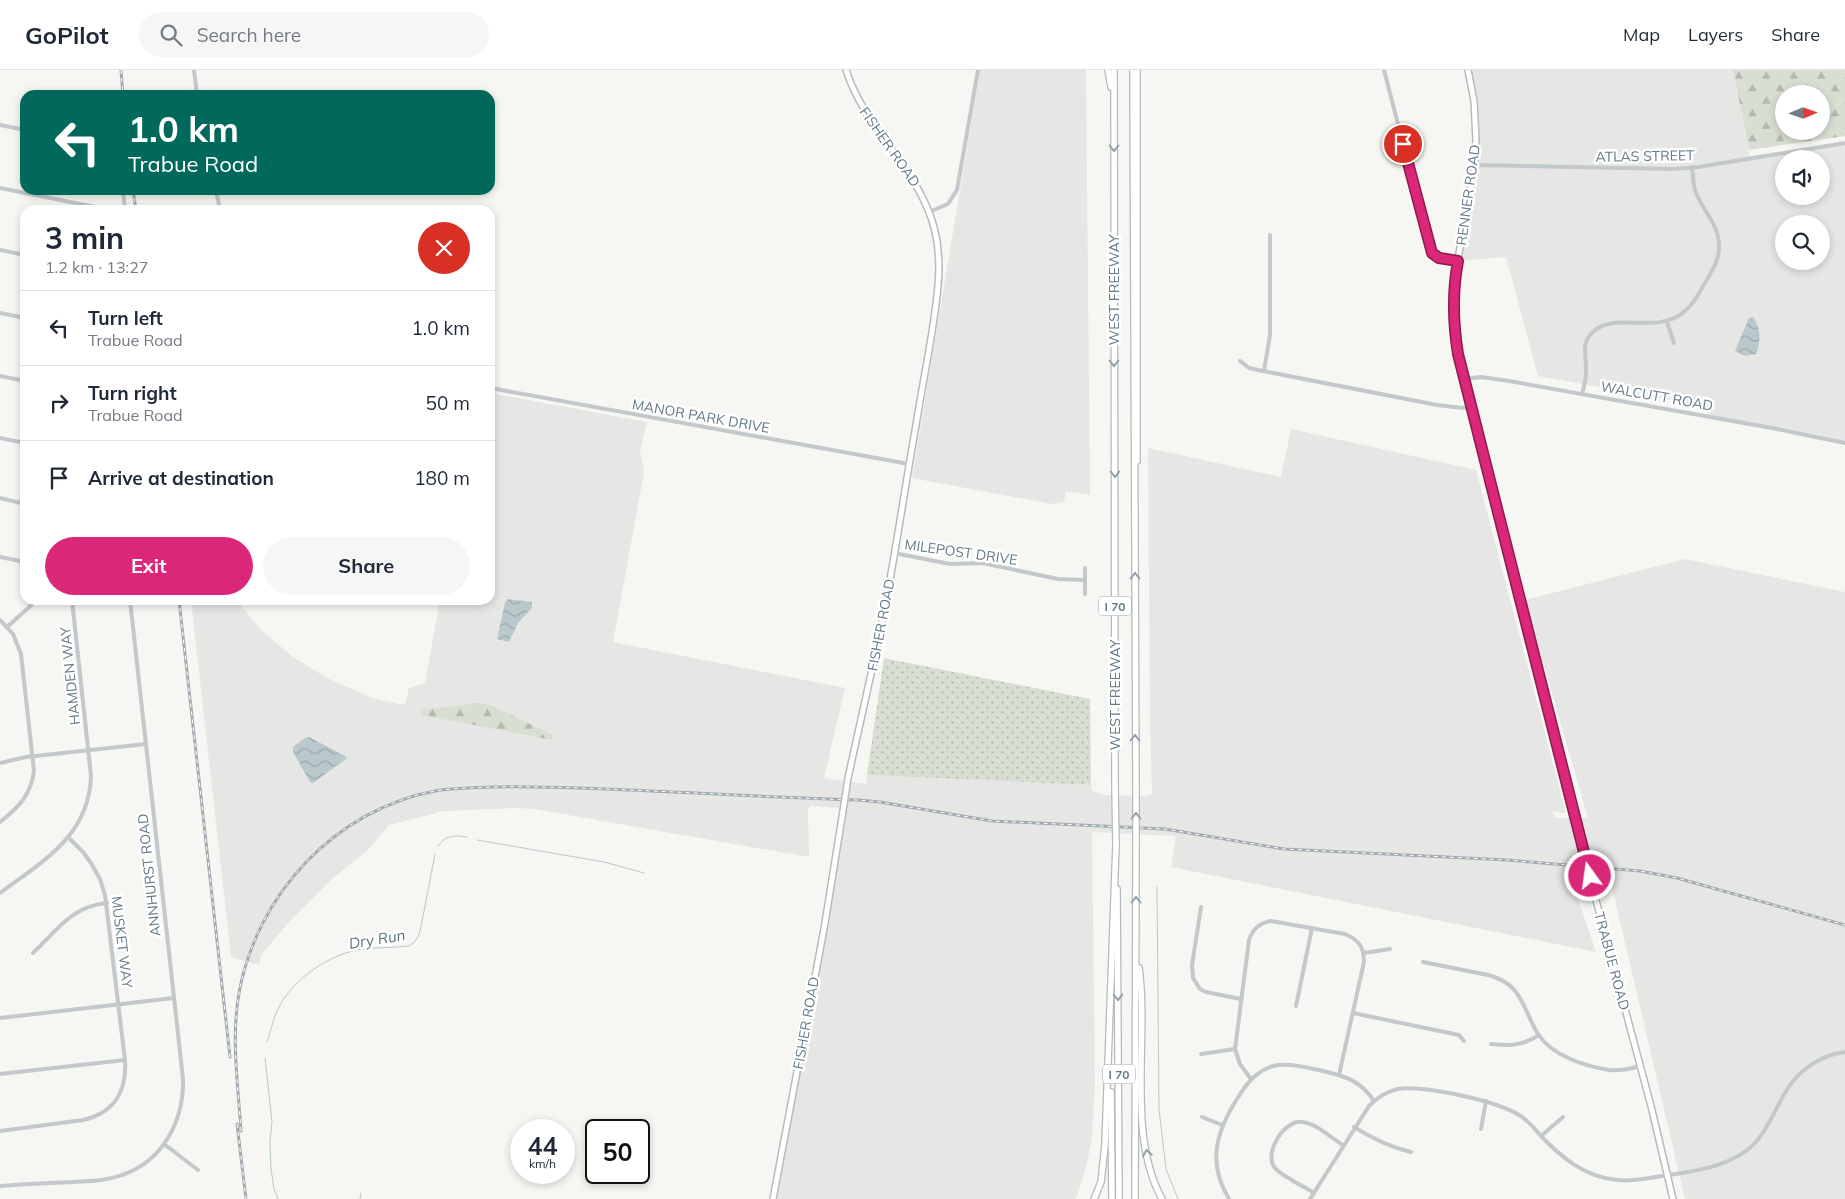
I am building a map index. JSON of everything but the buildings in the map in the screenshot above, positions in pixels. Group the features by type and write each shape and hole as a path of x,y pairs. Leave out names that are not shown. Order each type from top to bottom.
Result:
{"highway":[{"path":"1108,70 1114,99"},
{"name":"WEST FREEWAY","path":"1114,70 1119,1199"},
{"name":"WEST FREEWAY","path":"1132,70 1136,1199"},
{"path":"1135,495 1138,454 1137,70"},
{"path":"1094,1199 1101,1182 1104,1155 1116,844"},
{"path":"1136,948 1140,977 1144,1131 1153,1176 1162,1199"},
{"path":"1110,1025 1112,1199"}],"main road":[{"name":"FISHER ROAD","path":"773,1199 824,929 848,778 879,636 939,287 938,244 929,212 911,175 864,110 846,70"},
{"name":"RENNER ROAD","path":"1458,261 1474,165 1476,116 1468,70"},
{"name":"TRABUE ROAD","path":"1458,261 1454,293 1454,317 1456,341 1470,407 1673,1199"}],"street":[{"path":"194,70 196,90"},
{"path":"929,212 948,204 957,190 978,70"},
{"path":"1384,70 1430,248 1432,253 1439,258 1458,261"},
{"path":"0,125 20,129"},
{"name":"ATLAS STREET","path":"1474,165 1650,169 1692,167 1845,143"},
{"path":"1582,394 1586,371 1584,348 1594,330 1610,323 1657,324 1667,322 1686,311 1694,302 1716,264 1718,235 1695,191 1692,167"},
{"path":"0,188 20,192"},
{"path":"35,195 85,205"},
{"path":"1264,371 1270,335 1270,235"},
{"path":"0,250 20,254"},
{"path":"0,313 20,317"},
{"path":"1667,322 1674,343"},
{"path":"1240,361 1250,368 1264,371 1437,405 1470,407"},
{"path":"0,376 20,380"},
{"name":"WALCUTT ROAD","path":"1464,379 1481,377 1772,428 1845,443"},
{"name":"MANOR PARK DRIVE","path":"495,389 909,464"},
{"path":"0,438 20,442"},
{"path":"0,498 20,503"},
{"name":"MILEPOST DRIVE","path":"894,553 950,564 982,563 1058,579 1085,580"},
{"path":"0,557 20,561"},
{"path":"1085,568 1085,594"},
{"path":"7,627 31,605"},
{"name":"HAMDEN WAY","path":"0,893 69,838 82,818 87,805 91,776 73,605"},
{"name":"ANNHURST ROAD","path":"0,1186 112,1178 138,1168 164,1144 176,1126 183,1096 183,1080 131,605"},
{"path":"0,620 19,645 33,756 33,778 29,790 17,808 0,822"},
{"path":"0,763 33,756 146,744"},
{"name":"MUSKET WAY","path":"0,1131 95,1117 114,1103 123,1086 125,1060 107,903 96,871 83,852 69,838"},
{"path":"33,952 74,914 86,907 107,903"},
{"path":"1201,907 1192,965 1193,978 1200,989 1206,992 1241,998"},
{"path":"1251,1079 1240,1064 1235,1049 1241,998 1249,940 1255,929 1271,921 1346,934 1354,938 1361,945 1364,962 1340,1075"},
{"path":"1296,1006 1312,928"},
{"path":"1364,954 1390,949"},
{"path":"1423,962 1497,977 1509,984 1518,994 1539,1035 1555,1051 1594,1066 1611,1070 1640,1066"},
{"path":"0,1018 174,998"},
{"path":"1352,1013 1459,1035 1464,1041"},
{"path":"1491,1044 1519,1045 1539,1035"},
{"path":"1202,1054 1235,1049"},
{"path":"1310,1199 1354,1127 1374,1101 1396,1090 1409,1088 1486,1101 1504,1106 1526,1119 1564,1159 1594,1175 1624,1180 1668,1175 1721,1164 1742,1154 1761,1135 1786,1091 1798,1075 1820,1059 1845,1052"},
{"path":"0,1074 125,1060"},
{"path":"1228,1199 1217,1170 1217,1146 1222,1125 1243,1088 1251,1079 1266,1069 1280,1065 1298,1066 1348,1077 1360,1084 1374,1101"},
{"path":"1481,1129 1486,1101"},
{"path":"1541,1136 1562,1117"},
{"path":"1202,1118 1222,1125"},
{"path":"1313,1192 1280,1172 1274,1166 1271,1153 1285,1128 1292,1123 1300,1121 1309,1124 1343,1145"},
{"path":"1354,1127 1373,1139 1411,1152"},
{"path":"164,1144 198,1170"}],"shaded area":[{"path":"980,70 1086,70 1090,495 1066,491 1064,502 1052,504 912,478"},
{"path":"1468,70 1733,70 1750,158 1775,154 1775,205 1830,205 1830,150 1801,150 1845,143 1845,443 1706,416 1709,407 1538,376 1506,257 1458,261 1476,140"},
{"path":"495,394 647,422 640,451 644,472 613,642 845,688 824,778 866,784 867,775 1091,785 1092,791 1104,795 1144,796 1153,794 1150,719 1148,448 1281,477 1291,429 1476,470 1566,813 1549,811 1556,818 1588,818 1525,600 1685,559 1845,592 1845,1199 1685,1199 1612,887 1575,890 1596,952 1171,867 1176,836 1092,832 1095,1082 1092,1139 1076,1199 773,1199 843,808 810,806 808,810 809,857 534,809 444,811 389,825 369,849 331,880 290,921 261,955 259,965 231,957 192,605 240,605 261,630 292,656 327,678 372,698 405,705 409,688 425,683 439,605 495,605"}],"green space":[{"path":"1733,70 1845,70 1845,136 1830,138 1830,85 1775,85 1775,140 1818,140 1749,150"},
{"path":"884,658 1090,699 1091,785 867,775"},
{"path":"480,703 493,706 552,735 552,740 421,715 422,710"}],"water":[{"path":"1753,317 1759,330 1759,345 1756,354 1745,356 1735,351 1749,318"},
{"path":"508,599 532,602 532,608 518,623 509,642 497,639 505,603"},
{"path":"309,737 347,758 313,783 310,782 293,752 293,747"}],"waterway":[{"name":"Dry Run","path":"438,846 447,838 467,837"},
{"name":"Dry Run","path":"477,840 604,862 644,873"},
{"name":"Dry Run","path":"267,1042 276,1013 284,998 314,969 351,951 409,946 416,940 421,927 435,854"},
{"path":"1157,887 1159,1109 1166,1169 1178,1199"},
{"name":"Dry Run","path":"265,1058 272,1122 270,1142 271,1169 274,1189 278,1199"},
{"name":"Dry Run","path":"360,1199 361,1193"}],"railway":[{"path":"121,70 123,90"},
{"path":"134,195 135,205"},
{"path":"180,605 230,1057"},
{"path":"241,1131 236,1062 237,1010 248,957 263,922 283,891 306,862 334,837 365,817 399,801 442,790 491,787 560,787 858,800 992,821 1165,829 1284,849 1507,860 1640,871 1677,878 1845,925"},
{"path":"237,1124 246,1199"}],"route":[{"path":"1403,144 1432,253 1443,260 1458,261 1454,293 1454,329 1458,354 1590,876"}]}
